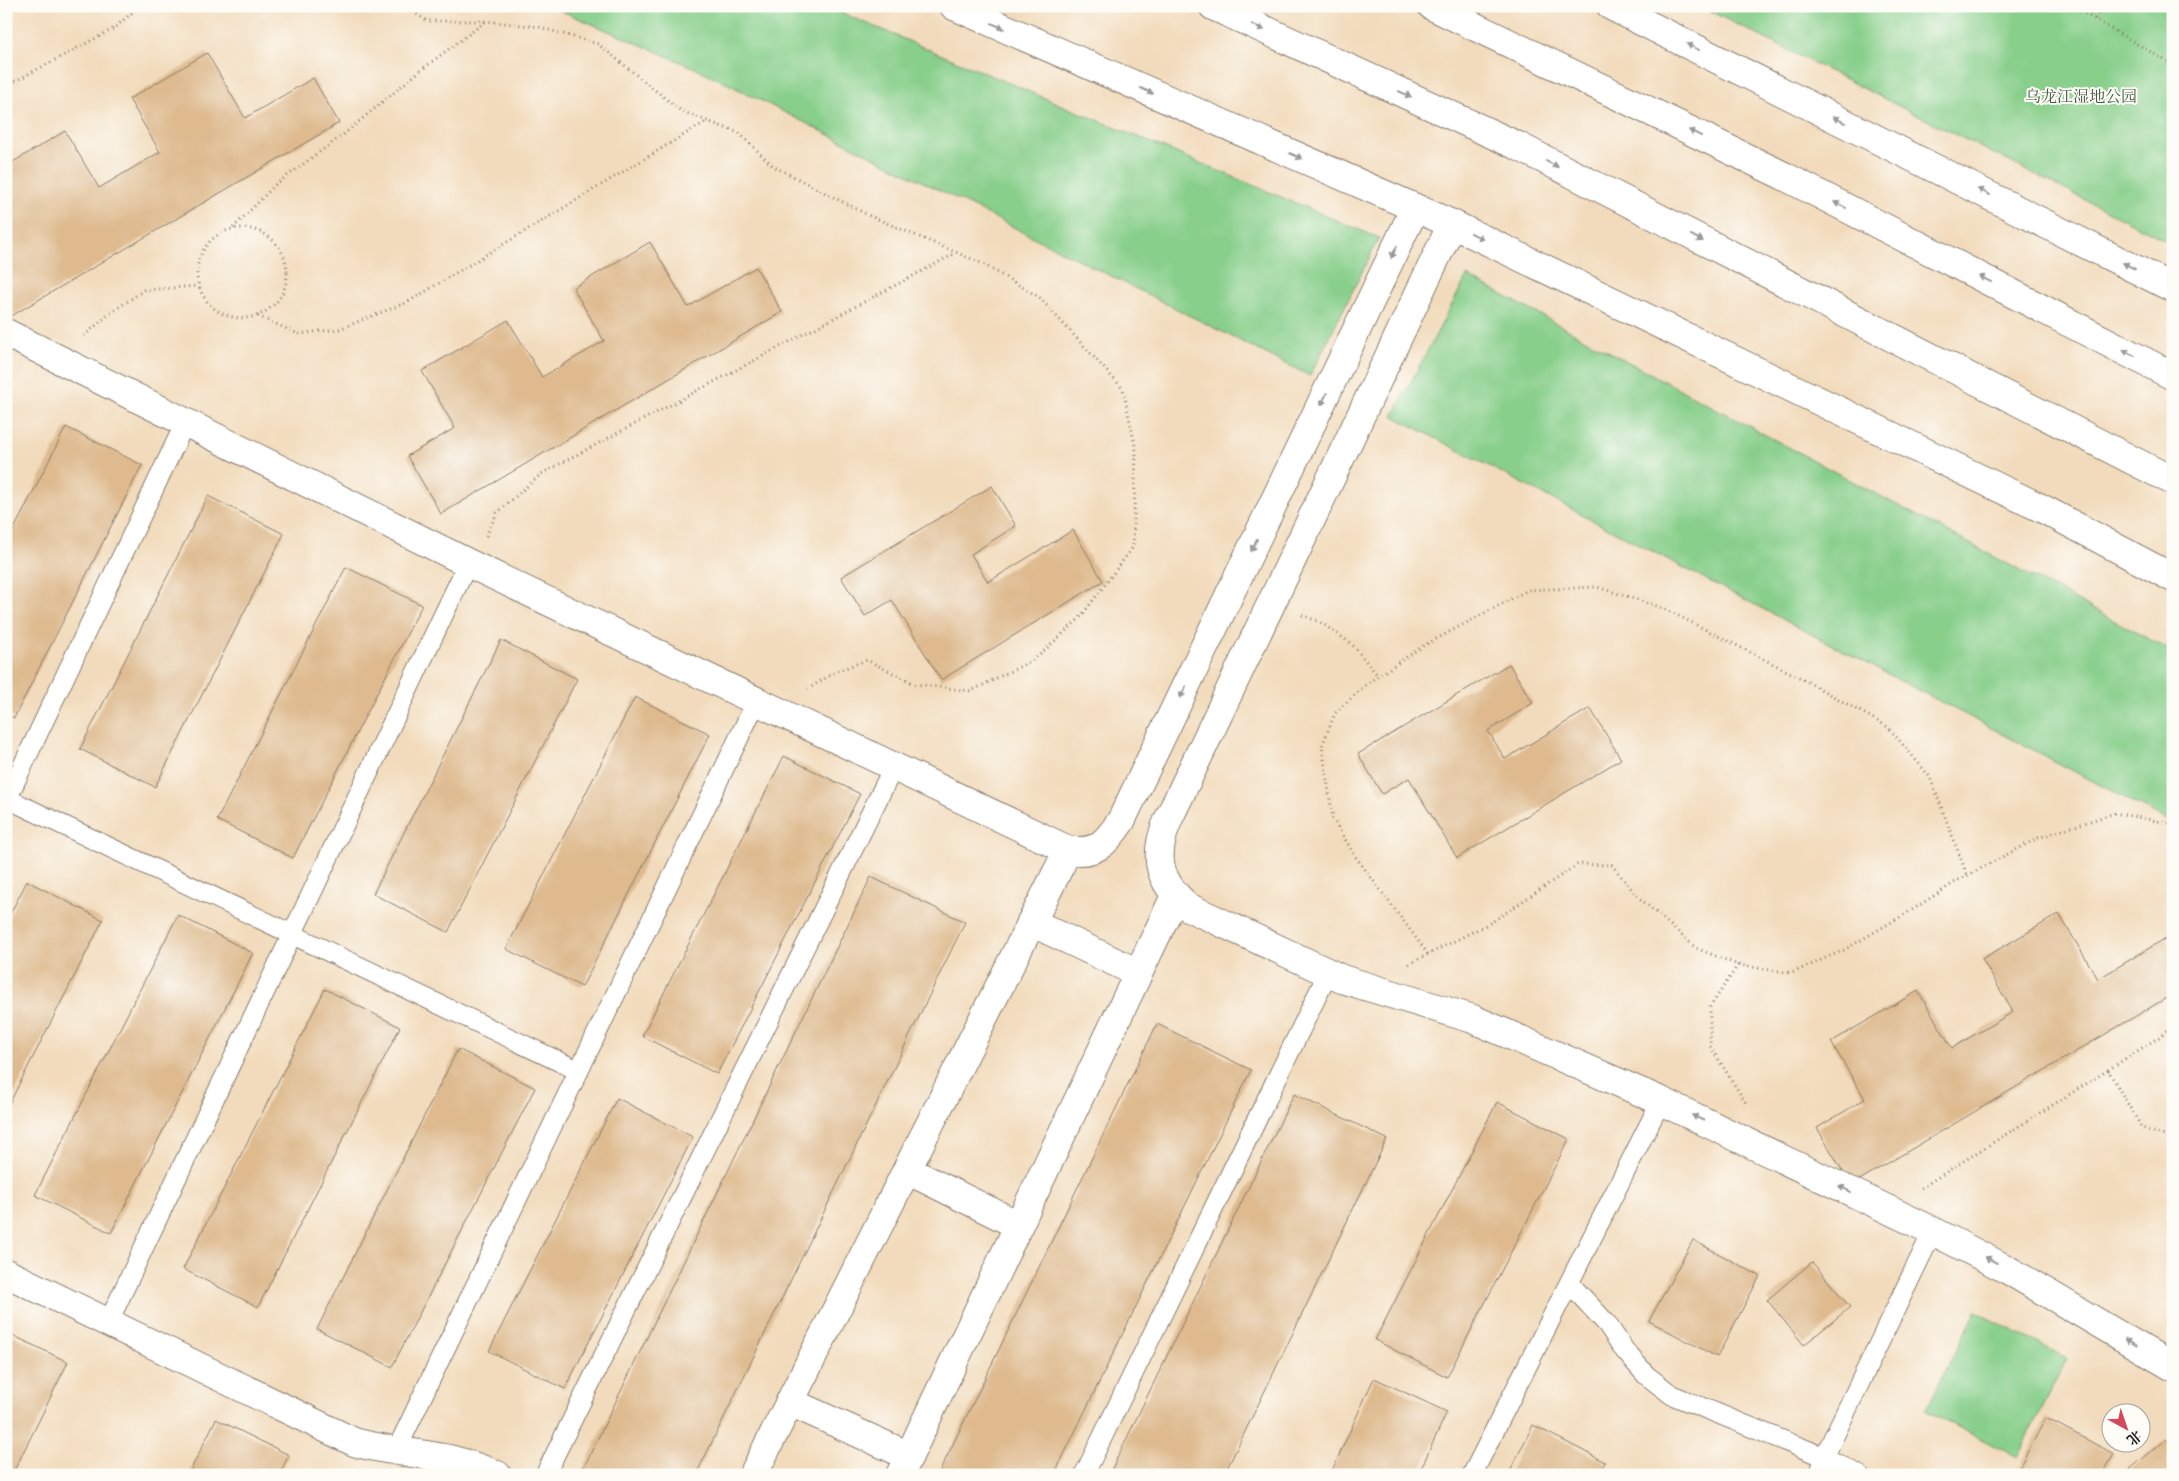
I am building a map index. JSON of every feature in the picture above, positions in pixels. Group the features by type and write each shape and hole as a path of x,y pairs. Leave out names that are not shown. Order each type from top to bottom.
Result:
{"main road":[{"path":"954,6 1452,224 2045,510 2173,578"},
{"path":"1214,6 1518,146 2173,481"},
{"path":"1432,6 1784,176 2173,376"},
{"path":"1611,6 2173,288"},
{"path":"6,333 468,563 1068,850 1082,852 1098,847 1109,838 1121,821 1415,208"},
{"path":"1452,224 1160,840 1159,859 1163,877 1175,896 1188,907 1328,973 1473,1019 1661,1101 1933,1231 2008,1270 2173,1367"},
{"path":"753,1475 1068,850"},
{"path":"790,1402 904,1465 1175,896"},
{"path":"1031,922 1138,973"},
{"path":"907,1170 1018,1225"},
{"path":"6,1273 354,1442 378,1449 440,1457 471,1464 497,1475"}],"lane":[{"path":"185,422 7,799 579,1071"},
{"path":"108,1323 468,563"},
{"path":"396,1451 579,1071 766,704"},
{"path":"545,1475 894,766"},
{"path":"1084,1475 1328,973"},
{"path":"1472,1475 1661,1101"},
{"path":"1818,1475 1824,1457 1933,1231"},
{"path":"1570,1284 1607,1324 1625,1351 1646,1375 1672,1395 1824,1457 1859,1475"}],"path":[{"path":"6,86 113,29 140,6"},
{"path":"404,6 427,21 486,21 539,27 598,44 682,111 739,133 774,166 870,216 981,262 1038,297 1123,389 1136,450 1133,547 1079,619 1035,659 971,691 915,684 866,660 837,671 766,704"},
{"path":"2072,6 2173,65"},
{"path":"2095,19 2104,6"},
{"path":"233,228 275,186 344,134 421,70 486,21"},
{"path":"258,316 298,334 339,329 408,302 707,121"},
{"path":"233,228 248,228 262,232 279,247 288,267 287,282 281,296 272,308 258,316 244,319 229,317 215,310 204,299 198,286 196,271 199,256 207,243 219,233 233,228"},
{"path":"468,563 479,552 497,513 541,474 956,253"},
{"path":"66,364 73,346 109,314 144,290 198,286"},
{"path":"1428,954 1355,856 1333,819 1322,746 1335,712 1378,676 1424,646 1528,590 1597,587 1662,608 1799,676 1888,727 1930,777 1967,875"},
{"path":"1272,602 1320,622 1352,644 1378,676"},
{"path":"1371,987 1428,954 1492,922 1578,864 1612,865 1637,896 1696,948 1738,965 1792,973 1844,950 1967,875 2038,838 2114,813 2173,824"},
{"path":"1738,965 1710,1007 1710,1046 1744,1099 1769,1152"},
{"path":"1887,1209 2173,1028"},
{"path":"2108,1070 2142,1128 2173,1139"}],"green space":[{"path":"550,6 825,6 1379,238 1310,376 702,71"},
{"name":"乌龙江湿地公园","path":"1700,6 2173,6 2173,244"},
{"path":"1467,276 2173,652 2173,823 1393,416"},
{"path":"1976,1312 2067,1358 2017,1457 1925,1411"}],"building":[{"path":"207,53 245,118 313,78 339,123 6,319 6,243 12,239 6,229 6,166 65,131 99,188 160,152 129,99"},
{"path":"650,242 688,307 756,267 782,312 441,514 407,456 455,428 422,371 508,320 542,377 604,341 573,288"},
{"path":"66,427 142,465 14,718 6,714 6,545"},
{"path":"992,486 1016,526 971,554 988,582 1073,530 1103,581 941,680 892,600 865,616 841,577"},
{"path":"208,496 284,534 155,787 80,749"},
{"path":"346,567 422,605 293,858 217,820"},
{"path":"501,640 577,679 448,932 373,894"},
{"path":"1509,664 1533,703 1488,731 1505,759 1590,708 1621,759 1457,858 1409,778 1382,794 1358,754"},
{"path":"635,697 710,734 582,987 506,949"},
{"path":"784,756 860,794 717,1074 642,1036"},
{"path":"871,877 965,922 696,1475 585,1475 581,1473"},
{"path":"27,881 103,920 6,1110 6,922"},
{"path":"2059,914 2098,979 2166,938 2173,950 2173,994 1851,1185 1817,1128 1865,1099 1831,1042 1918,991 1952,1048 2013,1012 1982,959"},
{"path":"178,915 253,953 111,1233 35,1195"},
{"path":"325,989 400,1027 258,1307 183,1269"},
{"path":"1157,1024 1251,1070 1054,1475 938,1475"},
{"path":"458,1049 535,1088 392,1367 317,1329"},
{"path":"1294,1094 1387,1139 1224,1475 1109,1475"},
{"path":"617,1098 693,1137 565,1389 489,1351"},
{"path":"1497,1102 1569,1139 1447,1377 1375,1340"},
{"path":"1693,1240 1760,1276 1717,1357 1649,1321"},
{"path":"1812,1262 1850,1307 1804,1345 1767,1300"},
{"path":"6,1332 68,1362 12,1475 6,1475"},
{"path":"1374,1378 1447,1412 1418,1475 1330,1475"},
{"path":"2046,1418 2102,1448 2102,1454 2114,1454 2102,1475 2015,1475"},
{"path":"216,1419 289,1455 279,1475 188,1475"},
{"path":"1533,1425 1605,1462 1599,1475 1508,1475"},
{"path":"2166,1439 2173,1447 2173,1475 2123,1475 2148,1454 2152,1454 2152,1451"}]}
